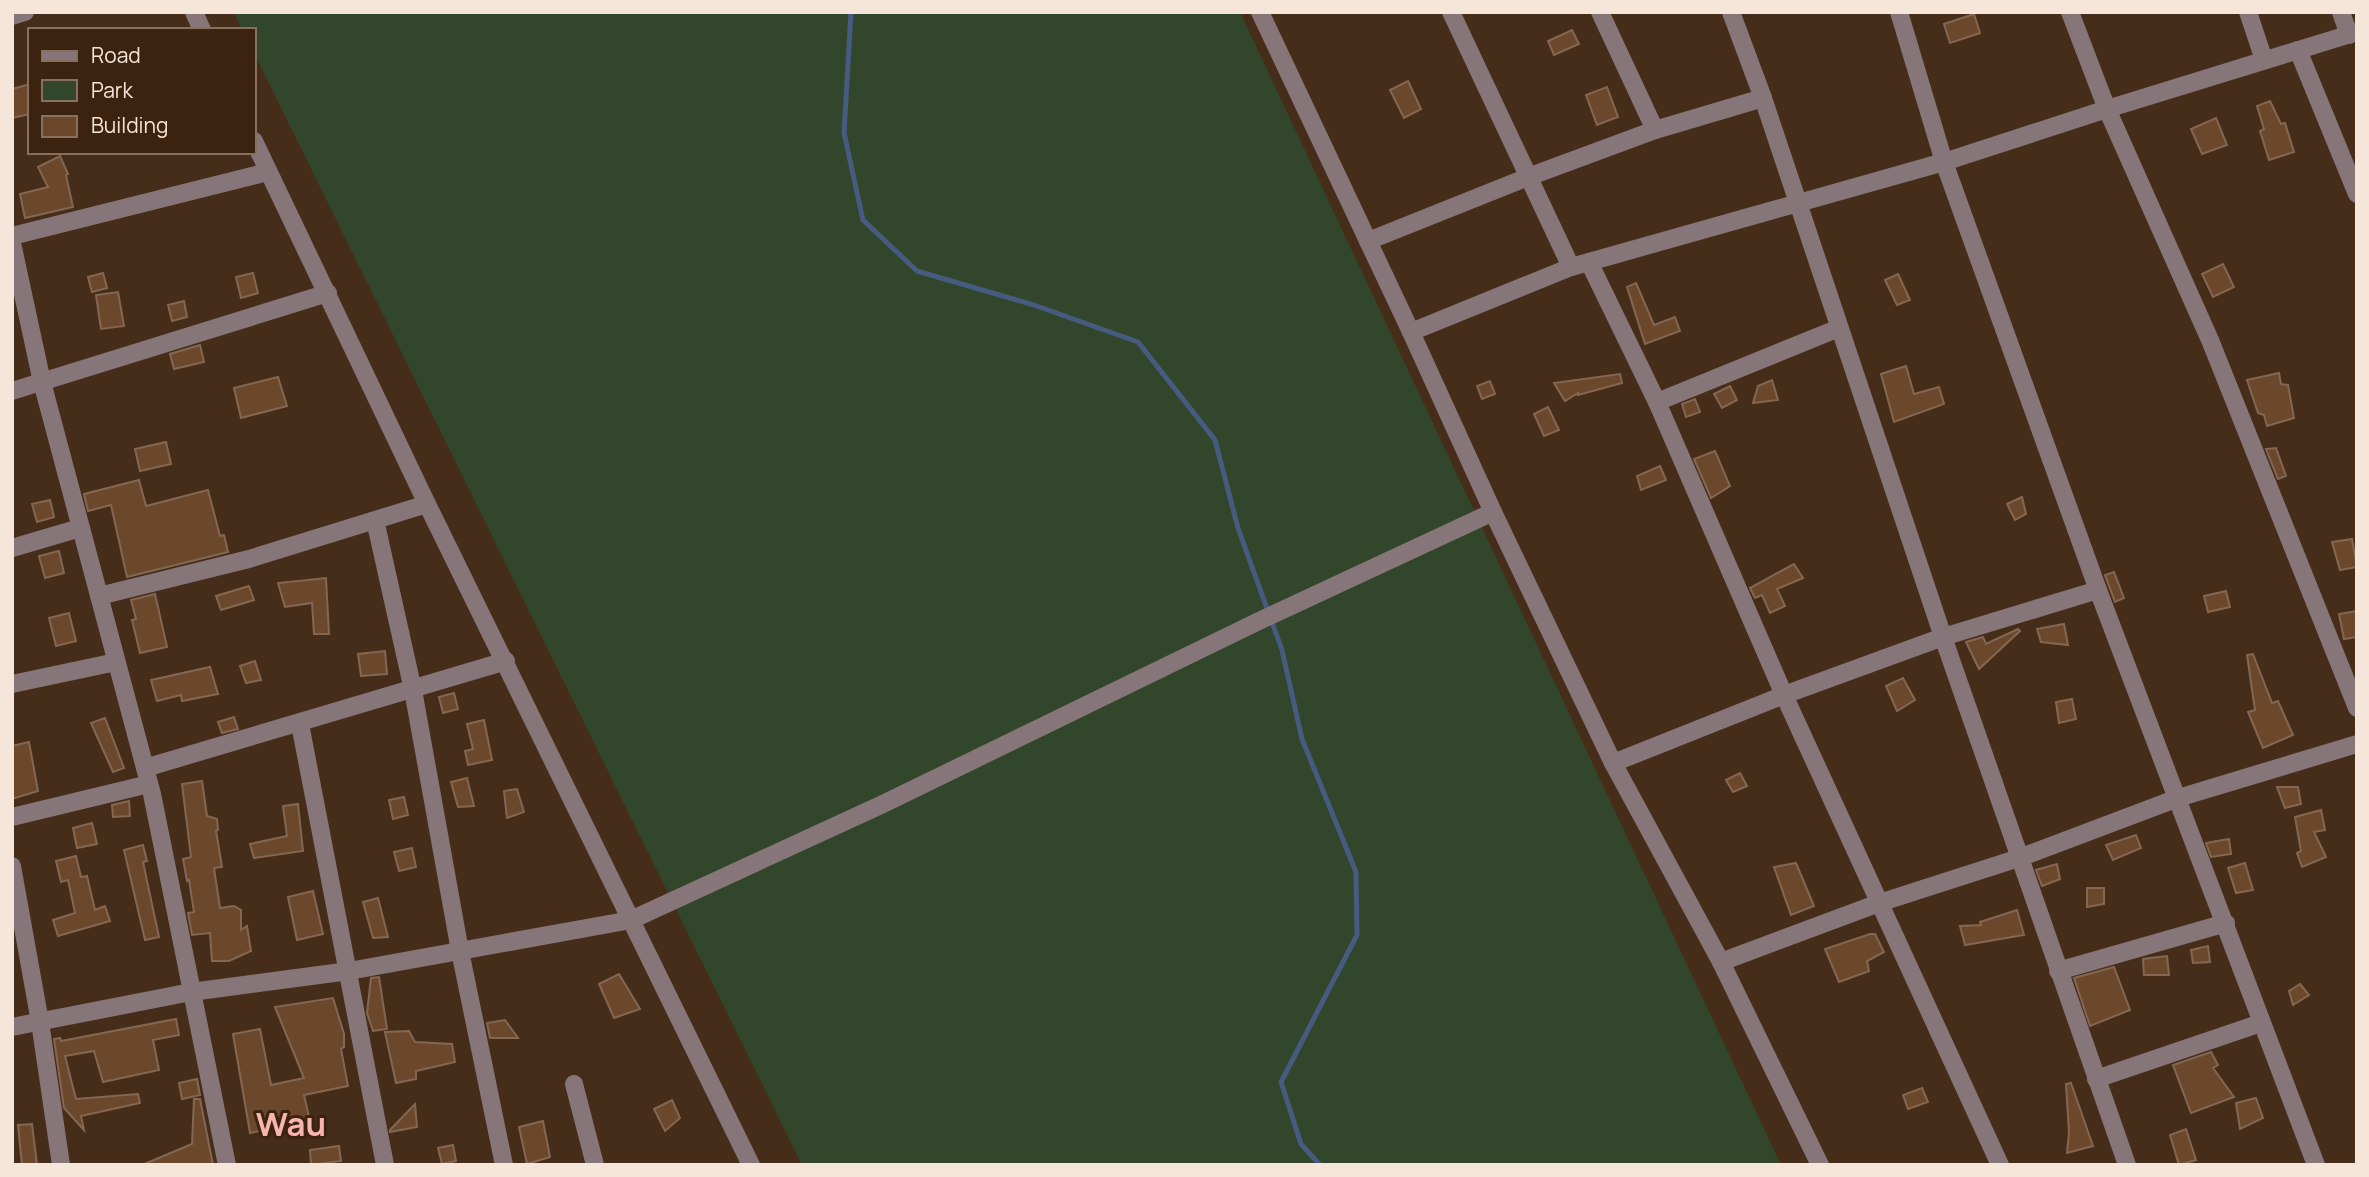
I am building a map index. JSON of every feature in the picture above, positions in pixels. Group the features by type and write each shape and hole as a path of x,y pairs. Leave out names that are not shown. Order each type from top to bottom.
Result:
{"street":[{"path":"12,16 25,12"},
{"path":"194,12 201,28"},
{"path":"1260,12 1613,763 1721,962 1820,1165"},
{"path":"1451,12 1571,267"},
{"path":"1600,12 1655,130"},
{"path":"1731,12 1763,98 1943,637 2126,1165"},
{"path":"1899,12 1944,162 2098,590 2316,1165"},
{"path":"2070,12 2107,109 2210,340 2357,708"},
{"path":"2248,12 2264,60"},
{"path":"1411,332 1571,267 1944,162 2353,34 2341,12"},
{"path":"2298,50 2357,194"},
{"path":"1368,241 1655,130 1763,98"},
{"path":"256,145 427,504 751,1165"},
{"path":"12,236 268,172"},
{"path":"12,243 42,382 147,776 227,1165"},
{"path":"1590,262 1657,402 1784,695 2000,1165"},
{"path":"12,391 328,293"},
{"path":"1657,402 1839,328"},
{"path":"99,596 248,559 427,504"},
{"path":"12,1027 191,992 349,971 631,920 883,804 1259,621 1493,512"},
{"path":"375,520 413,690 460,951 504,1165"},
{"path":"12,548 80,528"},
{"path":"1613,763 1784,695 1943,637 2098,590"},
{"path":"12,817 506,661"},
{"path":"12,684 116,662"},
{"path":"300,724 385,1165"},
{"path":"1721,962 1879,903 2019,858 2178,799 2357,744"},
{"path":"12,866 40,1022 61,1165"},
{"path":"2058,971 2226,923"},
{"path":"2096,1079 2261,1023"},
{"path":"574,1084 595,1165"}],"green space":[{"path":"234,12 1240,12 1781,1165 802,1165 256,57 256,28 241,28"}],"building":[{"path":"1974,14 1980,33 1950,43 1944,24"},
{"path":"1572,30 1579,44 1554,55 1548,41"},
{"path":"1408,81 1421,109 1404,118 1390,90"},
{"path":"28,85 28,114 12,118 12,89"},
{"path":"1607,87 1618,117 1597,125 1586,95"},
{"path":"2270,101 2281,124 2285,123 2294,152 2269,160 2260,131 2264,129 2257,106"},
{"path":"2216,118 2227,145 2202,154 2191,129"},
{"path":"60,156 68,174 66,175 73,207 25,218 20,194 48,187 38,167"},
{"path":"2223,264 2234,287 2213,297 2202,274"},
{"path":"103,273 107,288 92,292 88,277"},
{"path":"253,273 258,293 241,298 236,277"},
{"path":"1898,274 1910,300 1897,305 1885,280"},
{"path":"1636,283 1654,325 1675,317 1680,331 1645,344 1627,287"},
{"path":"118,292 124,326 101,329 96,295"},
{"path":"184,301 187,317 172,321 168,305"},
{"path":"200,345 204,362 174,369 170,354"},
{"path":"1906,366 1914,394 1939,387 1944,404 1894,422 1881,374"},
{"path":"2279,373 2281,384 2288,385 2294,418 2267,426 2264,415 2258,413 2247,380"},
{"path":"1620,374 1622,383 1578,393 1565,401 1554,383"},
{"path":"278,377 287,406 241,418 234,388"},
{"path":"1772,380 1778,400 1753,403 1758,386"},
{"path":"1490,381 1495,394 1482,399 1477,386"},
{"path":"1730,386 1737,400 1722,408 1714,394"},
{"path":"1695,399 1700,412 1686,417 1682,404"},
{"path":"1548,407 1559,430 1544,436 1534,414"},
{"path":"166,442 171,464 140,471 135,449"},
{"path":"2276,448 2286,476 2278,479 2266,449"},
{"path":"1715,451 1730,486 1711,498 1694,459"},
{"path":"1660,466 1666,480 1641,490 1637,476"},
{"path":"139,480 146,506 208,490 220,536 224,535 228,552 127,577 111,505 88,511 84,494"},
{"path":"2022,497 2026,514 2015,520 2007,504"},
{"path":"50,500 54,517 37,522 32,504"},
{"path":"2352,539 2357,567 2340,570 2332,542"},
{"path":"59,551 64,573 45,578 39,556"},
{"path":"1794,564 1803,578 1777,589 1785,606 1770,613 1762,595 1755,598 1750,588"},
{"path":"2114,572 2124,598 2115,602 2105,575"},
{"path":"326,578 329,634 314,634 312,603 285,607 278,583"},
{"path":"249,586 254,600 221,610 216,596"},
{"path":"2226,591 2230,607 2208,612 2204,596"},
{"path":"155,594 167,647 140,653 132,620 136,619 131,600"},
{"path":"2357,611 2357,637 2344,639 2339,614"},
{"path":"69,613 76,641 56,646 49,618"},
{"path":"2064,624 2068,645 2041,642 2037,629"},
{"path":"2018,629 2020,631 1979,669 1966,642 1983,637 1986,644"},
{"path":"385,651 387,674 361,676 358,654"},
{"path":"2253,654 2272,703 2278,701 2293,735 2263,748 2248,712 2255,710 2247,655"},
{"path":"255,661 261,680 246,683 240,666"},
{"path":"210,667 218,694 182,701 181,695 157,701 151,680"},
{"path":"1903,678 1915,700 1897,711 1886,686"},
{"path":"454,693 458,709 443,713 439,697"},
{"path":"2072,699 2076,719 2059,723 2056,702"},
{"path":"234,717 238,729 222,733 218,722"},
{"path":"105,718 124,768 113,772 91,723"},
{"path":"484,720 492,760 468,765 465,751 473,749 467,724"},
{"path":"29,742 38,791 12,799 12,746"},
{"path":"1740,773 1747,786 1733,792 1726,780"},
{"path":"467,778 474,806 458,807 451,782"},
{"path":"202,781 207,816 217,819 216,831 222,867 214,868 220,908 234,906 241,910 241,930 247,926 251,951 229,961 212,961 210,933 192,935 188,913 194,912 183,859 191,857 182,784"},
{"path":"2277,787 2298,787 2301,804 2285,808"},
{"path":"517,789 524,812 507,818 504,791"},
{"path":"404,797 408,815 393,819 389,800"},
{"path":"129,801 130,816 113,817 112,805"},
{"path":"298,804 303,851 254,858 250,844 287,836 283,806"},
{"path":"2321,810 2325,830 2314,832 2326,857 2302,867 2297,853 2301,851 2295,817"},
{"path":"92,823 97,844 77,848 73,828"},
{"path":"2136,835 2141,848 2113,860 2106,845"},
{"path":"2229,839 2231,854 2211,857 2206,843"},
{"path":"143,845 147,861 143,862 159,937 145,940 124,850"},
{"path":"412,848 416,867 399,871 394,852"},
{"path":"76,856 81,877 87,876 95,910 105,906 110,921 58,936 53,920 75,913 68,880 61,882 56,861"},
{"path":"1796,863 1814,906 1791,915 1774,867"},
{"path":"2245,863 2253,890 2236,893 2228,868"},
{"path":"2057,864 2060,879 2042,886 2036,870"},
{"path":"2087,888 2104,888 2104,904 2087,907"},
{"path":"313,891 323,934 297,940 288,897"},
{"path":"378,898 388,937 373,938 363,902"},
{"path":"2017,910 2024,935 1965,945 1960,926 1981,925 1980,922"},
{"path":"1875,934 1884,952 1867,961 1869,971 1839,982 1825,949"},
{"path":"2208,946 2210,962 2193,963 2191,950"},
{"path":"2167,956 2169,975 2144,975 2143,959"},
{"path":"2114,967 2130,1010 2090,1026 2074,978"},
{"path":"619,974 640,1009 614,1018 599,984"},
{"path":"379,977 387,1029 373,1031 367,1013 371,978"},
{"path":"2300,984 2309,995 2293,1005 2289,991"},
{"path":"333,998 344,1034 344,1047 341,1049 348,1086 304,1095 310,1121 250,1133 233,1034 260,1029 271,1085 304,1078 275,1007"},
{"path":"176,1019 179,1035 153,1040 159,1070 103,1082 94,1051 65,1056 76,1099 138,1094 140,1103 81,1116 84,1130 64,1108 54,1039 60,1038 61,1041"},
{"path":"505,1020 518,1038 490,1038 487,1023"},
{"path":"409,1031 415,1042 452,1044 455,1062 416,1071 416,1079 396,1083 385,1032"},
{"path":"2211,1052 2218,1065 2213,1068 2234,1097 2191,1113 2173,1065"},
{"path":"197,1079 200,1095 182,1099 179,1083"},
{"path":"2071,1083 2093,1146 2067,1153 2069,1132 2066,1084"},
{"path":"1922,1088 1928,1102 1908,1109 1903,1095"},
{"path":"2256,1098 2263,1118 2240,1129 2236,1103"},
{"path":"194,1099 200,1099 213,1165 142,1165 192,1144"},
{"path":"672,1100 680,1118 665,1131 654,1109"},
{"path":"415,1104 417,1127 390,1132 390,1130"},
{"path":"543,1121 550,1157 527,1164 519,1127"},
{"path":"32,1124 37,1165 22,1165 18,1125"},
{"path":"2186,1129 2196,1160 2179,1165 2170,1135"},
{"path":"453,1145 456,1161 442,1164 438,1148"},
{"path":"339,1146 341,1161 311,1165 310,1150"}],"waterway":[{"path":"851,12 844,133 863,220 917,271 1034,305 1138,342 1215,440 1238,528 1282,650 1302,739 1356,872 1357,935 1281,1082 1301,1144 1320,1165"}],"district":[{"name":"Wau","path":"291,1123"}]}
